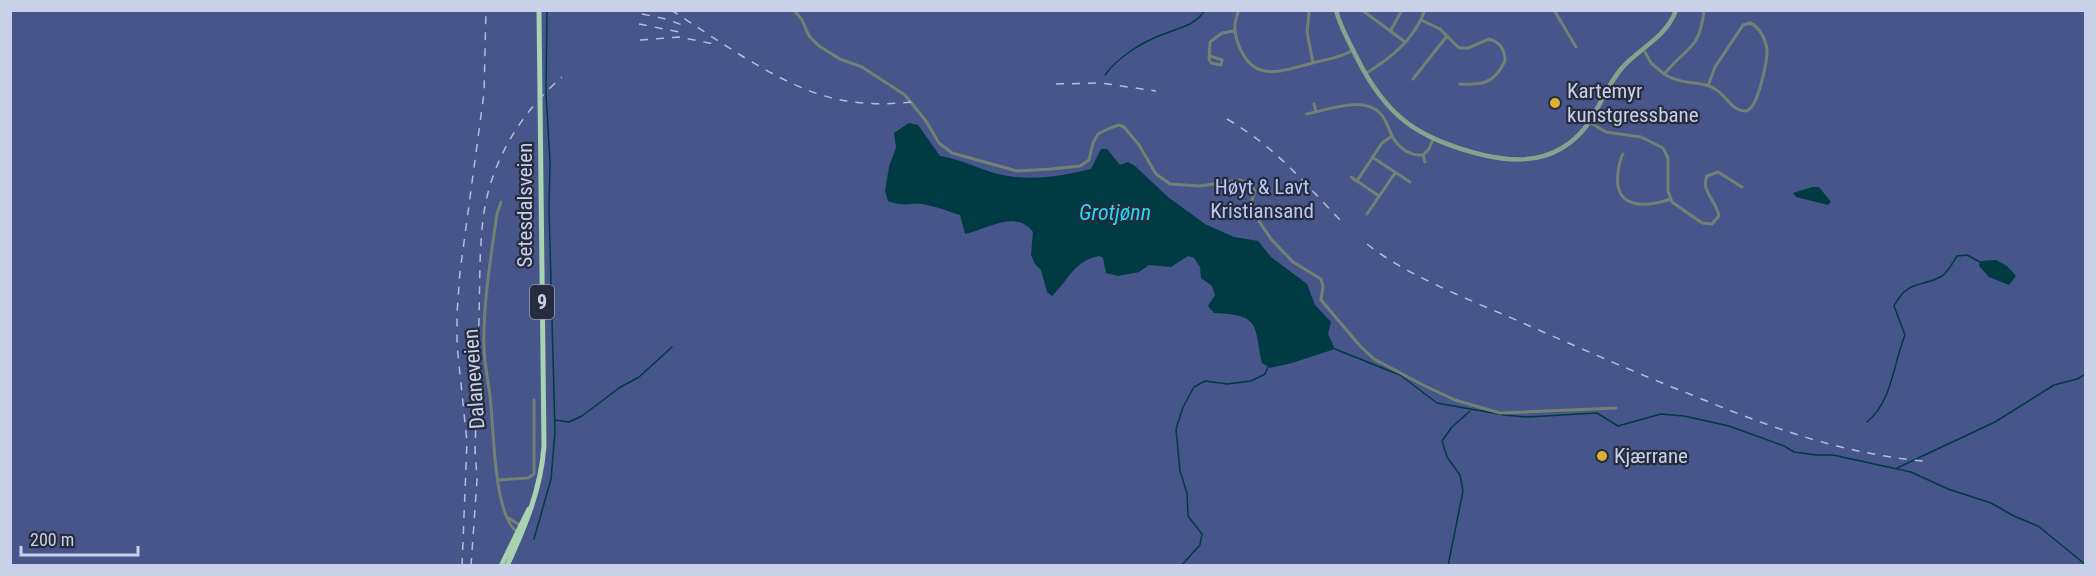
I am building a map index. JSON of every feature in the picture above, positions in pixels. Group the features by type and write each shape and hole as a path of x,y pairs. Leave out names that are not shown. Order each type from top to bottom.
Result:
{"highway":[{"name":"Setesdalsveien","path":"501,566 532,510 541,472 545,436 539,10"},
{"name":"Setesdalsveien","path":"507,566 520,530"}],"street":[{"path":"794,10 802,20 809,36 819,46 840,59 862,67 907,97 939,143 952,153 1017,171 1080,166 1089,160 1093,143 1098,135 1119,125 1124,127 1139,145 1154,171 1170,184 1200,186 1237,180 1248,182 1255,191 1251,205 1257,221 1293,262 1321,279 1323,284 1321,300 1342,326 1374,359 1431,390 1500,413 1616,408"},
{"path":"1239,10 1234,31 1244,56 1252,66 1261,71 1278,72 1331,60 1353,50"},
{"path":"1336,10 1343,31 1377,93 1409,125 1433,139 1458,148 1498,158 1529,160 1561,149 1591,123 1616,75 1631,58 1667,27 1676,10"},
{"path":"1362,10 1405,42"},
{"path":"1391,30 1402,10"},
{"path":"1365,74 1387,61 1405,42 1421,20 1425,10"},
{"path":"1554,10 1576,47"},
{"path":"1664,74 1696,42 1702,28 1704,10"},
{"path":"1309,13 1307,32 1313,63"},
{"path":"1421,20 1440,30 1462,48 1484,40 1492,40 1501,46 1505,54 1504,64 1489,80 1478,86 1460,84"},
{"path":"1645,52 1650,63 1664,74 1684,83 1708,86 1718,91 1738,111 1746,111 1751,108 1756,99 1767,52 1757,27 1747,24 1741,28 1715,67 1708,86"},
{"path":"1210,56 1211,40 1224,32 1234,31"},
{"path":"1413,79 1447,36"},
{"path":"1314,104 1316,112"},
{"path":"1307,114 1353,105 1368,106 1383,117 1392,136 1404,150 1414,155 1423,155"},
{"path":"1591,123 1606,132 1641,137 1663,148 1668,158 1668,191 1671,199 1679,209 1702,223 1709,225 1717,220 1719,213 1705,188 1704,181 1707,176 1718,172 1742,187"},
{"path":"1357,181 1382,142 1392,136"},
{"path":"1423,155 1433,139"},
{"path":"1623,154 1617,185 1623,198 1638,204 1671,199"},
{"path":"1423,155 1425,162"},
{"path":"1372,157 1410,182"},
{"path":"1368,214 1395,172"},
{"path":"1351,177 1379,197"},
{"name":"Dalaneveien","path":"501,202 497,214 491,261 484,346 503,508 509,523 520,530"},
{"path":"498,480 528,478 534,474 534,400"},
{"path":"507,517 520,530"}],"green space":[{"name":"Høyt & Lavt Kristiansand","path":"10,11 2077,11 2086,13 2085,565 11,565"}],"water":[{"name":"Grotjønn","path":"909,123 918,125 940,156 998,174 1022,178 1068,174 1091,169 1101,149 1107,149 1120,165 1128,162 1135,166 1168,197 1205,224 1234,237 1258,241 1271,257 1307,284 1315,305 1331,322 1328,334 1335,349 1270,368 1262,363 1258,339 1252,324 1240,316 1214,313 1208,306 1215,295 1212,286 1201,278 1200,267 1194,258 1188,256 1171,267 1149,265 1139,272 1118,276 1106,273 1103,258 1100,256 1091,258 1078,266 1052,296 1047,292 1041,270 1031,255 1033,232 1026,225 1010,221 1001,222 965,234 960,215 927,205 888,201 885,191 889,167 896,147 894,133"},
{"path":"1819,187 1831,202 1828,205 1796,197 1793,193"},
{"path":"1996,260 2007,266 2016,276 2009,285 1989,277 1979,266 1980,261"}],"waterway":[{"path":"534,539 551,479 555,432 549,208 550,162 546,93 547,10"},
{"path":"1105,75 1130,51 1153,38 1186,26 1196,20 1205,10"},
{"path":"1867,422 1876,413 1887,392 1905,335 1894,306 1899,297 1915,285 1942,276 1957,256 1967,255 1980,262"},
{"path":"555,420 569,422 582,416 619,388 639,377 672,347"},
{"path":"1335,349 1400,375 1437,403 1527,417 1597,413 1618,426 1661,414 1684,416 1729,426 1784,446 1794,452 1833,455 1911,472 1948,489 1991,503 2038,526 2086,565"},
{"path":"1181,566 1200,545 1202,534 1188,516 1187,493 1180,471 1176,429 1183,407 1194,387 1205,381 1227,384 1251,381 1265,374 1268,367"},
{"path":"1897,468 1995,422 2054,385 2077,379 2086,374"},
{"path":"1448,566 1463,491 1460,475 1447,457 1442,441 1452,427 1470,411"}],"railway":[{"path":"462,566 467,442 457,345 457,313 460,272 484,93 486,10"},
{"path":"671,10 749,60 812,92 832,98 865,103 919,101"},
{"path":"642,14 685,26"},
{"path":"639,24 679,32"},
{"path":"640,40 679,37 719,45"},
{"path":"475,454 480,252 488,193 511,138 534,105 562,77"},
{"path":"1056,84 1101,83 1156,91"},
{"path":"1227,119 1276,154 1343,223"},
{"path":"1367,244 1403,268 1443,288 1721,407 1777,428 1833,445 1862,452 1923,461"},
{"path":"471,566 477,480 475,448"}],"place":[{"name":"Kartemyr kunstgressbane","path":"1555,103"},
{"name":"Kjærrane","path":"1602,456"}]}
